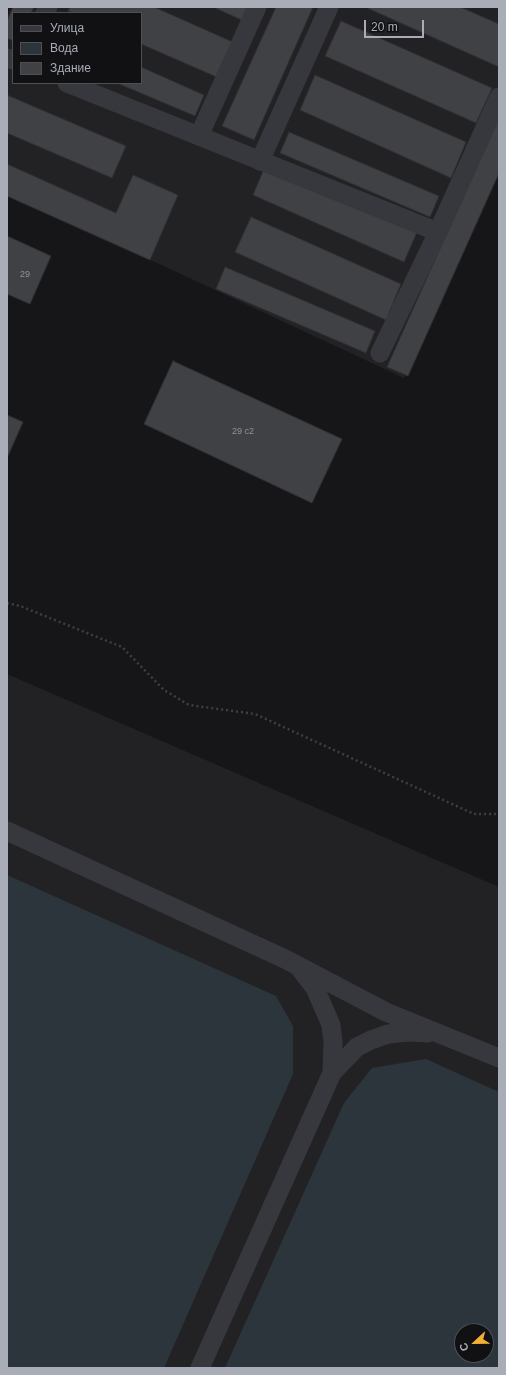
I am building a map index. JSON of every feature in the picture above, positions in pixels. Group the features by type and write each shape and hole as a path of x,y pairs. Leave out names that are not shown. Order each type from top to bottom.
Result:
{"lane":[{"path":"199,136 257,7"},
{"path":"260,160 329,7"},
{"path":"69,84 438,232"},
{"path":"380,353 438,232 499,97"},
{"path":"7,831 299,967 386,1012 499,1058"},
{"path":"299,967 315,988 331,1024 333,1042 332,1073"},
{"path":"200,1368 332,1073 358,1047 371,1040 388,1034 408,1032 441,1034"}],"path":[{"path":"7,603 20,606 122,647 164,690 189,705 255,714 474,814 499,814"}],"shaded area":[{"path":"12,7 499,7 499,167 404,378 7,193 7,17"},
{"path":"7,674 499,887 499,1368 7,1368"}],"water":[{"path":"7,875 276,996 293,1026 293,1074 164,1368 7,1368"},
{"path":"426,1059 499,1092 499,1368 225,1368 344,1103 372,1068"}],"building":[{"path":"13,7 34,7 32,12 12,12 12,40 7,38 7,21"},
{"path":"70,7 154,7 235,43 219,78 142,44 142,12 68,11"},
{"path":"213,7 252,7 246,22"},
{"path":"276,7 313,7 254,140 222,126"},
{"path":"365,7 460,7 499,24 499,67"},
{"path":"341,21 492,88 476,123 325,56"},
{"path":"142,67 204,95 195,116 119,84 142,84"},
{"path":"315,75 466,142 451,178 300,110"},
{"path":"7,95 126,146 112,178 7,133"},
{"path":"499,117 499,173 408,376 387,367"},
{"path":"289,132 439,196 430,217 280,153"},
{"path":"7,164 116,213 133,175 178,195 150,260 7,196"},
{"path":"264,169 417,232 404,262 253,195"},
{"path":"251,217 401,284 386,320 235,252"},
{"path":"7,236 51,256 30,304 7,294"},
{"path":"225,267 375,331 366,353 216,289"},
{"path":"173,361 342,439 312,503 144,424"},
{"path":"7,415 23,422 7,458"}]}
